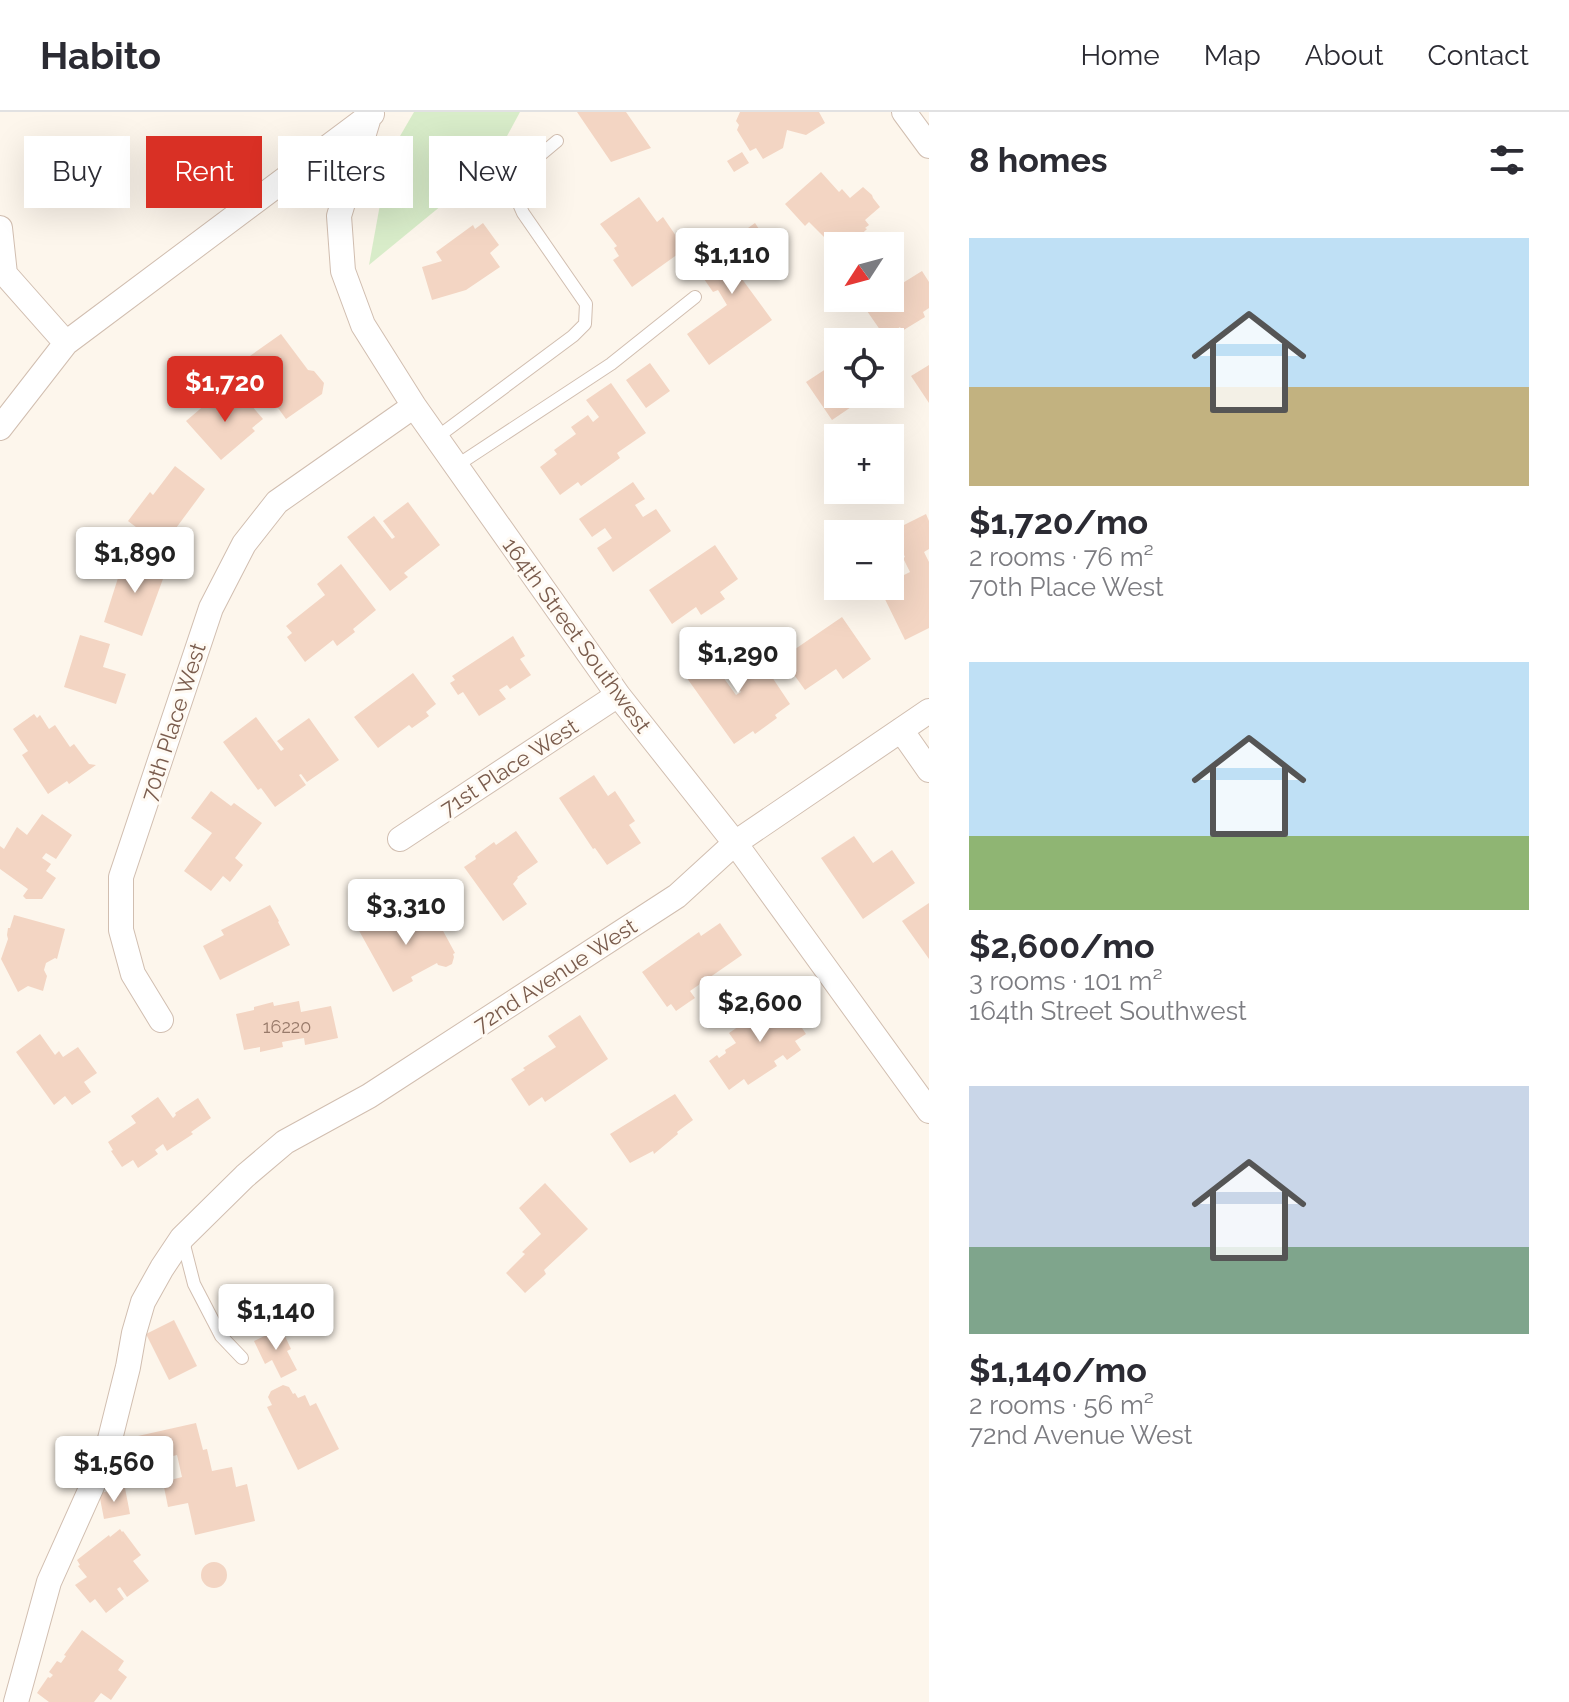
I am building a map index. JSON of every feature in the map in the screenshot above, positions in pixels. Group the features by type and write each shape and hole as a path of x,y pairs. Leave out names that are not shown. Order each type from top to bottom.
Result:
{"street":[{"path":"904,112 929,146"},
{"path":"0,428 66,343 371,115"},
{"name":"164th Street Southwest","path":"371,115 339,216 343,271 363,325 436,438 618,695 735,843 929,1111"},
{"path":"0,228 2,276 66,343"},
{"name":"70th Place West","path":"161,1020 133,974 121,930 121,877 211,608 244,544 277,502 414,406"},
{"name":"71st Place West","path":"400,839 618,695"},
{"name":"72nd Avenue West","path":"16,1702 49,1582 106,1455 143,1302 182,1238 245,1176 285,1142 369,1096 677,896 735,843 929,711"},
{"path":"901,730 929,770"}],"lane":[{"path":"436,438 585,324 586,304 523,213 515,195 516,181 526,167 557,141"},
{"path":"456,466 611,364 695,297"},
{"path":"182,1238 194,1284 221,1336 242,1358"}],"green space":[{"path":"414,112 520,112 507,136 429,136 429,208 438,208 369,265 379,208 413,208 413,136 400,136"}],"building":[{"path":"577,112 626,112 651,148 611,162"},
{"path":"740,112 819,112 825,123 806,135 787,130 783,148 763,159 756,148 750,151 737,130 739,125 736,121"},
{"path":"742,152 749,163 734,172 727,161"},
{"path":"821,172 839,192 842,189 850,198 863,187 880,207 865,220 869,225 864,232 824,232 824,237 809,222 805,226 785,204"},
{"path":"639,197 657,222 663,217 685,249 632,287 613,260 619,256 614,248 617,246 600,224"},
{"path":"483,223 499,245 490,253 500,267 466,290 432,300 422,267 442,261 436,252 473,225 475,229"},
{"path":"755,223 773,250 727,283 730,287 742,279 772,320 709,365 687,334 727,305 718,290 713,292 695,266"},
{"path":"922,271 929,282 929,308 923,312 925,317 904,330 900,327 879,328 868,312 904,312 904,282"},
{"path":"281,334 308,370 314,371 324,383 322,394 286,419 263,387 267,384 247,358"},
{"path":"650,363 670,391 646,408 626,380"},
{"path":"929,365 929,403 911,376"},
{"path":"824,370 824,408 850,408 832,420 806,382"},
{"path":"611,383 646,433 617,453 620,458 581,486 578,482 560,495 540,467 557,454 554,450 576,434 571,427 588,415 593,422 599,417 586,400"},
{"path":"239,391 263,419 252,428 255,431 221,460 186,421 213,398 218,404"},
{"path":"175,466 205,489 162,547 128,521"},
{"path":"633,482 645,499 635,505 643,517 656,509 671,531 613,572 597,548 612,538 605,528 592,537 579,519"},
{"path":"408,502 440,545 404,573 408,577 390,591 347,537 374,516 392,539 395,537 383,521"},
{"path":"926,514 929,521 929,549 924,552 929,562 929,628 905,640 885,600 904,600 904,575 910,572 904,560 904,525"},
{"path":"715,545 738,579 720,592 725,599 701,615 696,607 672,624 649,590"},
{"path":"125,556 167,568 142,636 104,622"},
{"path":"341,564 376,610 337,646 333,640 305,662 287,637 292,633 286,626 325,595 317,584"},
{"path":"842,617 871,659 843,679 836,669 805,690 782,658"},
{"path":"80,635 110,644 103,667 126,674 116,704 64,687"},
{"path":"513,636 525,656 520,659 531,675 510,689 507,685 499,690 506,699 479,716 463,692 458,695 450,683 455,680 452,676"},
{"path":"719,649 729,662 718,670 736,695 741,692 727,673 756,653 790,704 755,734 753,731 734,744 684,674"},
{"path":"413,673 436,704 426,712 429,716 412,728 409,725 378,748 354,717"},
{"path":"34,714 37,718 40,715 49,729 55,725 70,747 74,744 89,764 96,765 48,794 22,755 28,751 13,729"},
{"path":"256,717 281,751 284,749 277,741 309,718 339,760 307,782 299,775 306,785 275,807 261,788 258,790 223,742"},
{"path":"594,775 608,796 615,791 635,821 629,825 641,843 607,865 559,798"},
{"path":"211,791 262,823 235,858 243,865 230,882 223,876 211,891 184,871 212,833 191,818"},
{"path":"42,814 72,835 56,859 46,853 42,858 51,864 46,871 56,878 42,899 26,899 23,896 28,889 0,869 0,846 4,849 17,827 27,835"},
{"path":"516,831 538,862 517,877 513,884 527,904 503,921 464,867 494,842 496,845"},
{"path":"854,836 873,863 892,850 915,883 863,919 821,858"},
{"path":"929,903 929,959 902,921"},
{"path":"270,905 290,945 220,980 203,946 224,935 221,930"},
{"path":"390,909 403,933 402,928 435,916 455,953 452,964 446,967 437,963 411,977 413,981 393,992 357,927"},
{"path":"14,915 65,929 57,959 46,963 43,991 28,986 18,992 1,959"},
{"path":"720,923 742,955 690,991 695,998 676,1011 671,1004 667,1007 642,972 699,932 701,936"},
{"path":"780,995 806,1034 795,1041 801,1050 787,1060 783,1055 774,1061 777,1066 748,1085 744,1079 729,1090 709,1061 717,1055 719,1058 736,1043 729,1033 745,1022 743,1019"},
{"path":"299,1001 301,1012 331,1006 338,1038 305,1045 304,1038 282,1042 283,1047 260,1052 260,1047 244,1050 236,1014 273,1002 274,1006"},
{"path":"580,1015 608,1059 545,1102 542,1097 529,1106 511,1079 556,1047 548,1036"},
{"path":"40,1034 55,1055 59,1051 63,1057 78,1047 97,1073 84,1082 91,1092 72,1105 65,1096 54,1105 16,1052"},
{"path":"675,1094 693,1120 654,1154 653,1151 630,1163 610,1134"},
{"path":"158,1097 173,1118 175,1113 198,1098 211,1118 167,1151 163,1144 155,1150 158,1154 138,1168 133,1160 122,1167 108,1142 136,1123 131,1116"},
{"path":"545,1183 588,1229 544,1270 546,1274 525,1293 506,1273 541,1234 519,1208"},
{"path":"174,1320 197,1366 169,1380 146,1334"},
{"path":"277,1330 279,1334 283,1332 291,1349 287,1351 297,1370 281,1378 272,1360 265,1364 254,1341"},
{"path":"283,1385 289,1387 298,1398 305,1395 310,1406 316,1403 339,1449 298,1470 267,1407 272,1405 268,1397 271,1391"},
{"path":"196,1423 212,1471 232,1467 236,1487 247,1484 255,1521 195,1535 188,1503 168,1507 163,1482 182,1477 177,1455 169,1457 170,1463 163,1464 166,1477 139,1483 129,1438"},
{"path":"125,1488 130,1514 104,1519 99,1493"},
{"path":"120,1529 141,1555 133,1561 149,1581 127,1597 120,1587 117,1589 124,1599 106,1613 95,1599 90,1603 75,1585 87,1577 77,1560"},
{"path":"214,1562 223,1566 227,1575 223,1584 214,1588 205,1584 201,1575 205,1566"},
{"path":"82,1630 124,1661 118,1670 127,1677 111,1700 101,1693 94,1702 49,1702 37,1693 48,1677 53,1675 49,1672 57,1661 61,1663"}]}
